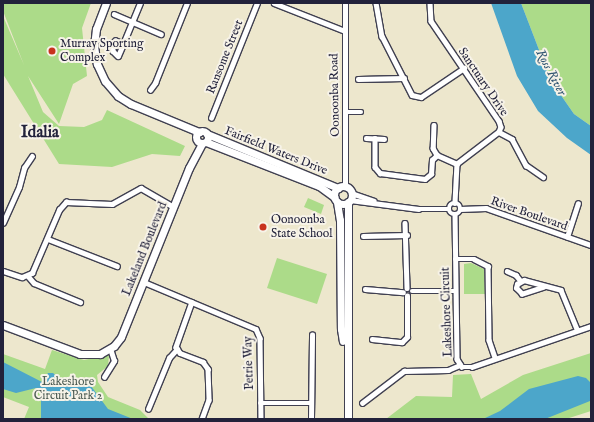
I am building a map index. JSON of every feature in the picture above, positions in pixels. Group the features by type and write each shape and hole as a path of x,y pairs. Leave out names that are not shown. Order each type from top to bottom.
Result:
{"street":[{"name":"Fairfield Waters Drive","path":"106,3 96,29 94,46 97,64 105,81 118,96 131,104 182,126 200,140 319,186 336,200"},
{"path":"123,44 140,3"},
{"path":"150,90 155,83 187,3"},
{"name":"Ransome Street","path":"211,118 257,3"},
{"path":"274,3 280,4 345,32"},
{"name":"Oonoonba Road","path":"342,187 347,112 345,3"},
{"path":"376,3 382,36 412,95 421,97 464,68"},
{"name":"Sanctuary Drive","path":"430,3 431,22 499,121 499,132 457,164"},
{"path":"114,14 161,34"},
{"path":"358,79 404,78"},
{"path":"347,112 361,112"},
{"path":"434,125 433,148 437,155 457,164 455,203 449,209"},
{"path":"499,132 512,139 526,166 542,178"},
{"name":"Fairfield Waters Drive","path":"200,140 207,134 342,187"},
{"path":"366,138 384,138"},
{"path":"375,138 375,167 380,173 425,179 431,174 432,160 437,155"},
{"name":"Lakeland Boulevard","path":"110,349 121,337 200,140"},
{"path":"3,223 19,187 24,168 32,156"},
{"path":"346,357 341,329 340,220 336,200 342,187 350,198 346,357 348,419"},
{"path":"3,271 19,277 28,276 34,270 61,206 66,202 112,204 141,188 174,207"},
{"path":"350,198 378,203"},
{"path":"336,200 350,198 418,209 449,209 455,214 460,209 455,203"},
{"path":"567,237 578,204"},
{"name":"River Boulevard","path":"460,209 486,208 591,245"},
{"name":"Lakeshore Circuit","path":"455,214 457,359 460,364 469,368 495,357 577,329 591,326"},
{"path":"372,339 402,342 407,337 405,294 407,288 407,235 405,223"},
{"path":"363,236 407,235"},
{"path":"48,239 117,266"},
{"path":"455,259 474,259 488,266 489,340 495,357"},
{"path":"507,271 516,275 520,280 557,289 564,293 577,329"},
{"path":"28,276 34,283 80,302"},
{"path":"520,280 516,288 522,294 544,287"},
{"name":"Petrie Way","path":"144,282 250,325 259,332 260,419"},
{"path":"407,288 412,292"},
{"path":"366,289 405,294 412,292 455,291"},
{"path":"148,409 169,358 177,349 177,341 192,302"},
{"path":"3,325 80,354 96,355 110,349 114,361 104,377"},
{"path":"311,419 312,335"},
{"path":"177,349 203,362 208,369 209,400 202,419"},
{"path":"362,402 404,371 448,370 460,364"},
{"path":"344,419 347,379"},
{"path":"260,404 312,403"}],"green space":[{"path":"3,3 91,3 82,28 87,76 73,84 59,124 28,76 43,112 59,126 84,127 102,120 107,110 185,146 180,156 152,154 112,167 59,164 3,74 3,16 24,65 3,11"},
{"path":"521,3 591,3 591,126 574,114 551,81"},
{"path":"308,198 324,205 321,214 304,207"},
{"path":"277,258 327,274 317,304 267,288"},
{"path":"471,263 484,269 485,294 464,294 464,264"},
{"name":"Lakeshore Circuit Park 2","path":"52,350 84,360 109,355 108,366 97,375 98,382 108,397 140,410 149,419 24,419 29,407 3,397 3,354 45,369"},
{"path":"591,353 591,411 566,419 386,419 416,396 452,397 453,375 471,374 481,399 523,375"}],"water":[{"path":"491,3 521,3 551,81 574,114 591,126 591,155 567,138 538,111 517,76"},
{"path":"3,362 42,382 48,373 53,373 68,386 91,386 108,409 133,419 41,419 41,391 36,388 16,393 3,389"},
{"path":"578,376 586,378 591,383 590,401 545,419 483,419 500,411 529,389"}],"place":[{"name":"Murray Sporting Complex","path":"52,51"},
{"name":"Oonoonba State School","path":"263,227"}],"district":[{"name":"Idalia","path":"40,133"}],"water label":[{"name":"Ross River","path":"550,73"}]}
